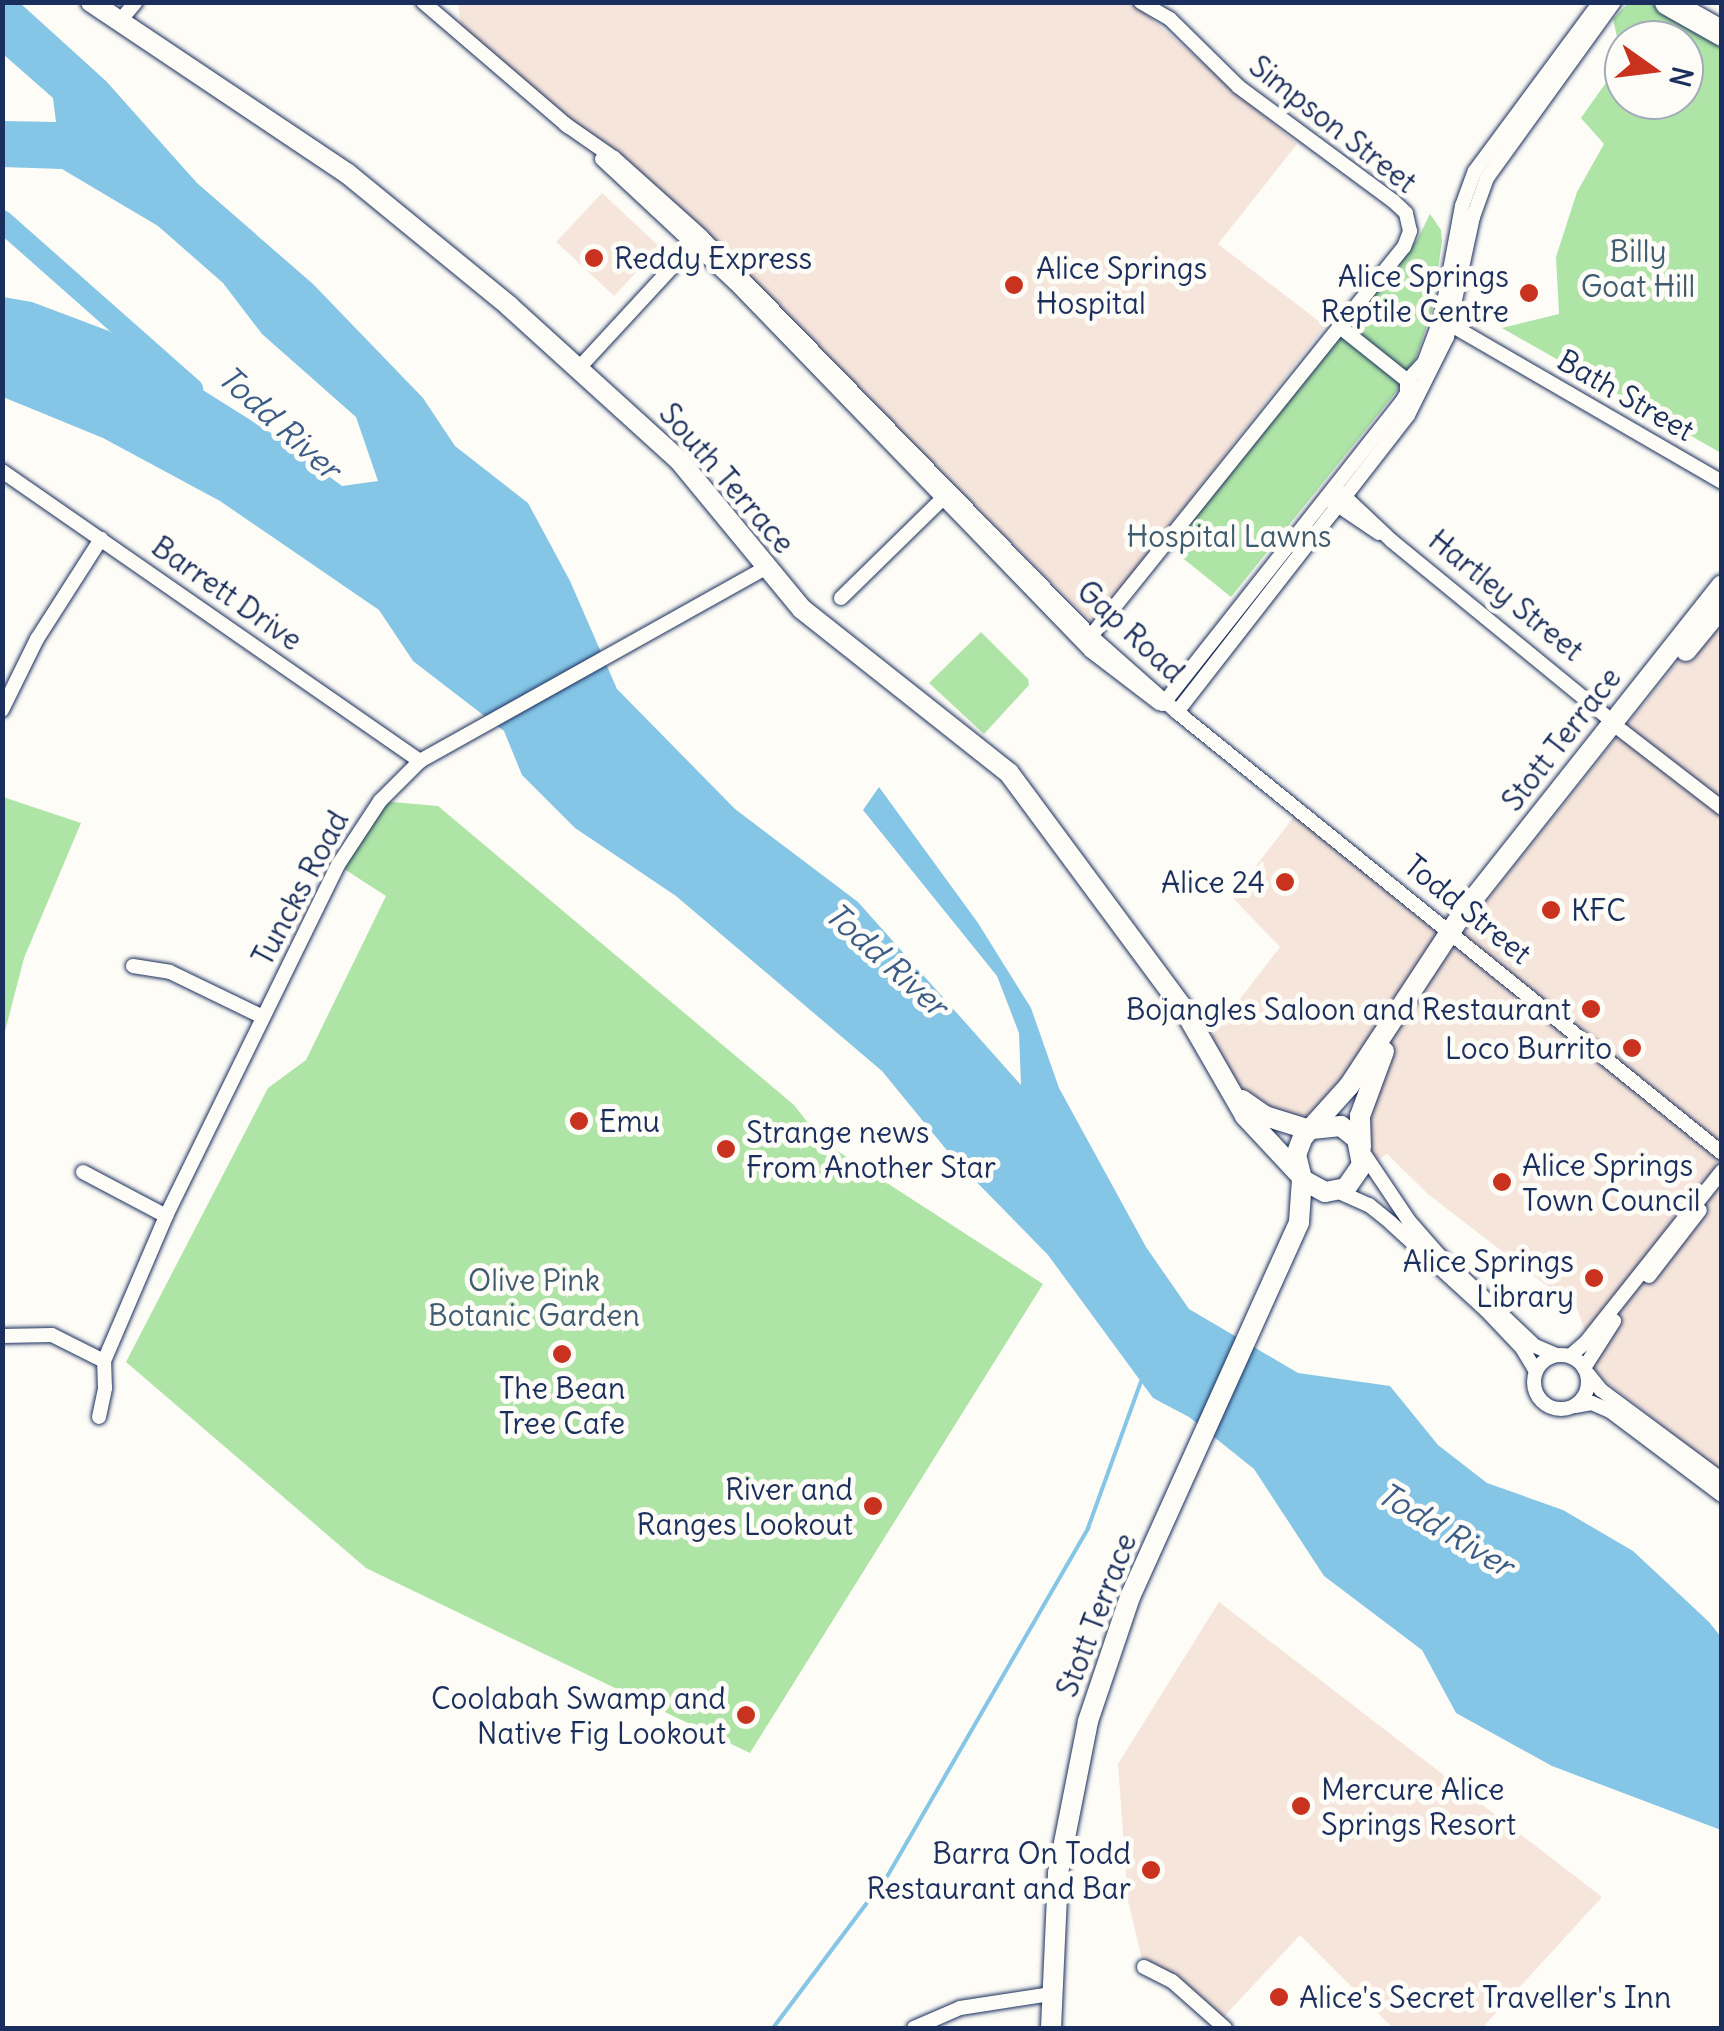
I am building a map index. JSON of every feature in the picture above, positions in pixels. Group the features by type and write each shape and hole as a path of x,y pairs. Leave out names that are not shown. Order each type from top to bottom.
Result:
{"highway":[{"path":"1667,2 1722,33"}],"main road":[{"name":"South Terrace","path":"91,2 348,174 509,306 679,460 765,568 832,636 1008,773 1182,1008 1255,1128 1301,1176"},
{"name":"Stott Terrace","path":"1616,726 1722,585"},
{"name":"Stott Terrace","path":"1311,1130 1349,1086 1466,908 1616,726 1722,607"},
{"name":"Stott Terrace","path":"1361,1149 1358,1130 1368,1090 1409,994"},
{"name":"South Terrace","path":"1226,1084 1265,1116 1311,1130"},
{"path":"1340,1126 1361,1149 1359,1174 1335,1191 1316,1190 1301,1176 1298,1146 1311,1130 1340,1126"},
{"name":"Stott Terrace","path":"1051,2028 1058,1873 1088,1721 1130,1598 1289,1248 1303,1209 1301,1176"},
{"name":"Stott Terrace","path":"1289,1248 1335,1191"}],"street":[{"path":"119,22 136,2"},
{"path":"447,2 451,24"},
{"name":"Simpson Street","path":"1091,636 1404,247 1410,231 1406,213 1239,87 1170,18 1142,2"},
{"path":"1406,380 1418,374 1444,329 1462,206 1475,171 1600,2"},
{"path":"1164,702 1421,392 1444,329 1472,217 1487,178 1614,2"},
{"name":"Gap Road","path":"431,3 566,124 628,170 947,495 1091,651 1177,712"},
{"path":"578,369 697,240"},
{"path":"1340,328 1421,392"},
{"name":"Bath Street","path":"1444,329 1502,356 1722,482"},
{"path":"1177,712 1408,393 1406,380"},
{"name":"Barrett Drive","path":"2,471 420,761"},
{"path":"841,598 947,495"},
{"name":"Gap Road","path":"947,495 1164,702"},
{"name":"Hartley Street","path":"1336,497 1722,808"},
{"path":"2,710 37,639 101,538"},
{"name":"Tuncks Road","path":"99,1417 105,1388 104,1360 166,1216 355,837 380,801 420,761 765,568"},
{"name":"Todd Street","path":"1177,712 1722,1152"},
{"path":"133,966 170,972 263,1017"},
{"path":"1361,1149 1408,1221 1438,1255 1534,1346 1563,1355 1586,1371 1601,1390 1722,1480"},
{"path":"1536,1370 1586,1342 1722,1171"},
{"path":"83,1172 166,1216"},
{"path":"1575,1406 1585,1396 1591,1352 1722,1182"},
{"path":"1335,1191 1380,1213 1486,1310 1522,1348 1536,1370 1534,1386 1540,1400 1554,1408 1592,1402 1610,1411 1722,1494"},
{"path":"2,1336 52,1335 104,1360"},
{"path":"1144,1967 1172,1981 1225,2028"},
{"path":"914,2028 960,2008 1050,1994"}],"shaded area":[{"name":"Alice Springs Hospital","path":"458,3 1133,3 1297,144 1218,244 1325,326 1093,624 715,242 461,27"},
{"path":"602,193 660,247 614,296 556,242"},
{"path":"1721,607 1721,1471 1595,1373 1594,1355 1577,1309 1429,1195 1387,1154 1371,1164 1363,1155 1374,1072 1319,1126 1242,1100 1204,1046 1280,947 1232,897 1300,809 1453,933 1475,915"},
{"name":"Mercure Alice Springs Resort","path":"1219,1602 1602,1897 1482,2028 1393,2028 1300,1935 1219,2022 1144,1967 1128,1901 1118,1764"}],"green space":[{"name":"Billy Goat Hill","path":"1628,3 1654,3 1689,20 1613,20"},
{"name":"Billy Goat Hill","path":"1704,28 1721,36 1721,453 1502,328 1559,314 1556,257 1577,192 1604,144 1581,118 1604,85 1604,120 1704,120"},
{"name":"Hospital Lawns","path":"1430,214 1441,230 1442,241 1432,311 1415,360 1396,392 1231,597 1169,547 1417,240"},
{"path":"981,632 1028,679 1029,685 984,734 929,683"},
{"path":"3,797 81,823 24,958 3,1039"},
{"name":"Olive Pink Botanic Garden","path":"380,801 438,806 794,1105 822,1141 1043,1284 750,1753 366,1568 126,1362 268,1088 306,1060 386,896 338,865"}],"water":[{"path":"3,3 20,3 106,81 197,183 313,284 423,398 455,446 528,503 570,581 617,689 735,809 858,902 1021,1085 1019,1033 997,976 863,810 879,787 978,923 1031,1008 1059,1088 1146,1247 1189,1309 1298,1373 1390,1386 1438,1445 1487,1483 1563,1510 1633,1551 1709,1622 1721,1637 1721,1830 1552,1766 1456,1713 1422,1650 1324,1576 1254,1469 1189,1417 1153,1398 1048,1255 954,1159 882,1071 676,896 575,828 522,775 504,731 413,661 379,610 220,501 103,438 3,397 3,297 32,302 109,331 271,433 342,486 378,481 356,417 262,334 223,283 158,226 62,169 3,167 3,121 56,122 53,98 3,54"}],"waterway":[{"name":"Todd River","path":"2,221 192,389"},
{"path":"773,2028 888,1875 1088,1528 1142,1379"}],"place":[{"name":"Reddy Express","path":"594,258"},
{"name":"Alice Springs Hospital","path":"1014,285"},
{"name":"Alice Springs Reptile Centre","path":"1529,293"},
{"name":"Alice 24","path":"1285,882"},
{"name":"KFC","path":"1551,910"},
{"name":"Bojangles Saloon and Restaurant","path":"1591,1009"},
{"name":"Loco Burrito","path":"1632,1048"},
{"name":"Emu","path":"579,1121"},
{"name":"Strange news From Another Star","path":"726,1149"},
{"name":"Alice Springs Town Council","path":"1502,1182"},
{"name":"Alice Springs Library","path":"1594,1278"},
{"name":"The Bean Tree Cafe","path":"562,1354"},
{"name":"River and Ranges Lookout","path":"873,1506"},
{"name":"Coolabah Swamp and Native Fig Lookout","path":"746,1715"},
{"name":"Mercure Alice Springs Resort","path":"1301,1806"},
{"name":"Barra On Todd Restaurant and Bar","path":"1151,1870"},
{"name":"Alice's Secret Traveller's Inn","path":"1279,1997"}]}
